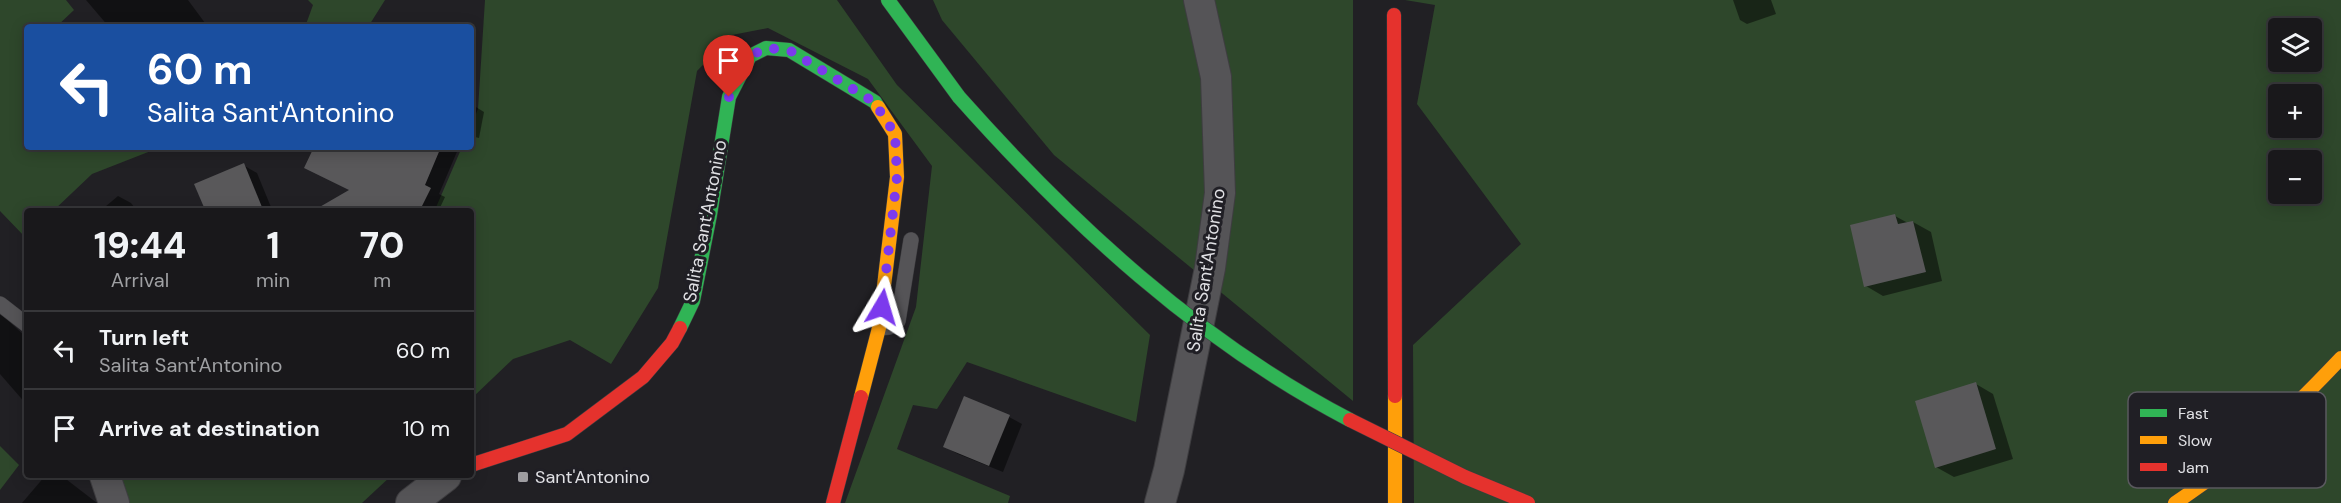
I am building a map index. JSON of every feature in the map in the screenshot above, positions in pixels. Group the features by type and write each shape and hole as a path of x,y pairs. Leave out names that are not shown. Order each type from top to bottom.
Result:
{"main road":[{"path":"888,0 959,97 1014,159 1072,218 1134,273 1199,324 1267,371 1338,414 1411,453 1528,503"},
{"path":"1394,15 1395,503"},
{"name":"Salita Sant'Antonino","path":"474,464 567,434 643,377 672,343 693,301 729,97 750,56 766,48 789,50 874,102 895,134 897,177 879,328 833,503"},
{"path":"2309,392 2341,358"},
{"path":"2175,503 2200,488"}],"street":[{"name":"Salita Sant'Antonino","path":"1160,503 1169,470 1210,268 1221,194 1216,76 1199,0"},
{"path":"106,478 114,503"},
{"path":"411,503 443,478"}],"lane":[{"path":"879,328 889,327 898,321 911,240"},
{"path":"0,304 24,323"}],"green space":[{"path":"0,0 66,0 74,10 59,24 24,24 24,150 153,150 92,174 56,208 24,208 24,236 0,211"},
{"path":"308,0 385,0 370,24 306,24 313,5"},
{"path":"485,0 837,0 897,85 1150,335 1136,422 967,362 937,409 913,405 897,449 1010,496 1008,503 845,503 916,307 932,166 868,79 768,28 732,35 697,71 658,288 611,364 570,340 513,359 474,396 474,208 436,208 461,150 474,150 474,119 478,109"},
{"path":"933,0 1353,0 1353,401 1054,155 942,20"},
{"path":"1405,0 2341,0 2341,503 1414,503 1413,345 1521,244 1417,104 1435,5"},
{"path":"0,446 19,465 0,490"},
{"path":"114,478 389,478 362,503 120,503"}],"building":[{"path":"313,150 440,150 425,185 431,188 421,208 318,208 349,190 304,168"},
{"path":"244,163 262,208 204,208 194,184"},
{"path":"1895,214 1898,224 1913,221 1926,272 1864,287 1850,225"},
{"path":"1976,382 1996,449 1935,468 1915,401"},
{"path":"964,396 1010,415 989,466 943,447"}],"traffic: fast":[{"path":"888,0 959,97"},
{"path":"680,328 693,301 729,97 750,56 766,48 789,50 875,102 878,107"},
{"path":"959,97 1046,190 1092,234 1189,317 1294,389 1350,420"}],"traffic: slow":[{"path":"861,397 879,328 897,177 895,134 878,107"},
{"path":"2308,392 2341,358"},
{"path":"1395,396 1395,503"},
{"path":"2175,503 2197,488"}],"traffic: jam":[{"path":"1394,15 1395,396"},
{"path":"474,464 567,434 643,377 672,343 680,328"},
{"path":"833,503 861,397"},
{"path":"1350,420 1465,477 1528,503"}],"place":[{"name":"Sant'Antonino","path":"523,477"}],"route":[{"path":"729,97 750,56 766,48 789,50 874,102 895,134 897,177 882,307"}]}
